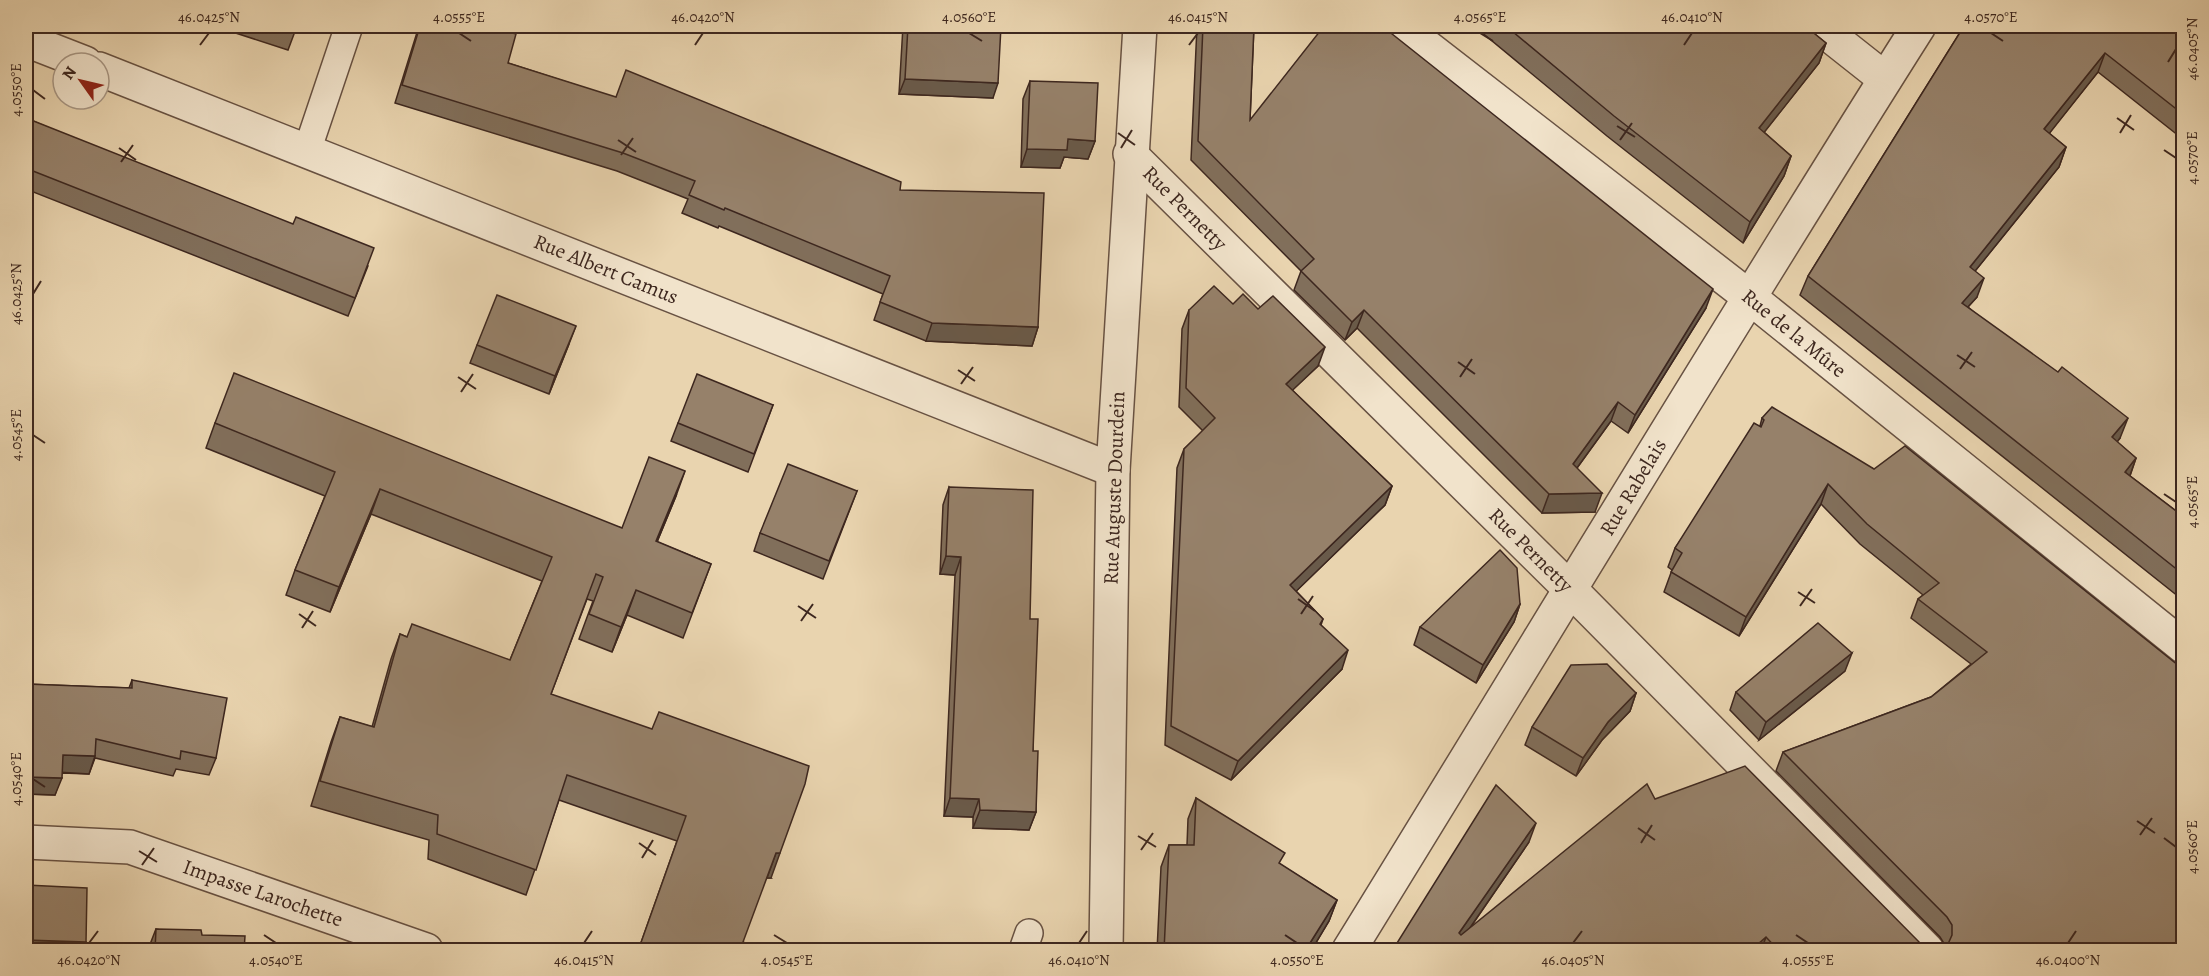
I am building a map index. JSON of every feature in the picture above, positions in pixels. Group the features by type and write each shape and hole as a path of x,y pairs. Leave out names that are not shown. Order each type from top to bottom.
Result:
{"street":[{"name":"Rue Auguste Dourdein","path":"1106,951 1113,470 1130,154 1140,26"},
{"name":"Rue de la Mûre","path":"1400,26 1748,296 2184,647"},
{"path":"1818,26 1885,79"},
{"name":"Rue Rabelais","path":"1348,951 1571,590 1748,296 1919,26"},
{"path":"26,39 56,51"},
{"name":"Rue Albert Camus","path":"111,74 1113,470"},
{"name":"Rue Pernetty","path":"1130,154 1571,590 1927,951"},
{"name":"Impasse Larochette","path":"26,842 130,847 426,951"}],"lane":[{"path":"307,151 349,26"}],"building":[{"path":"275,26 297,26 295,32"},
{"path":"420,26 488,26 516,34 508,63 616,97 626,70 901,182 900,190 1044,193 1038,327 932,323 880,302 890,276 689,195 695,181 623,153 402,85"},
{"path":"908,26 1001,26 998,83 905,79"},
{"path":"1203,26 1254,26 1250,120 1324,26 1382,26 1713,289 1635,415 1618,402 1573,464 1602,493 1549,494 1364,310 1352,322 1301,271 1314,259 1198,141"},
{"path":"1506,26 1805,26 1826,43 1759,128 1791,156 1750,222 1614,116"},
{"path":"1964,26 2184,26 2184,115 2105,53 2044,129 2066,147 1970,267 1984,278 1962,303 2058,372 2062,367 2128,418 2112,437 2136,458 2125,472 2184,517 2184,575 1808,276"},
{"path":"1030,81 1098,83 1095,141 1068,139 1067,150 1027,149"},
{"path":"26,118 293,224 296,217 374,248 355,298 33,171 30,178 26,176"},
{"path":"1214,286 1233,304 1243,294 1258,309 1273,296 1325,347 1286,384 1392,486 1290,585 1323,619 1320,624 1348,650 1238,761 1171,726 1184,449 1215,418 1186,388 1189,310"},
{"path":"497,295 576,326 555,376 477,345"},
{"path":"234,373 622,528 649,457 685,471 656,541 711,564 692,613 636,590 621,627 589,614 603,577 596,574 551,694 652,729 659,712 809,766 805,784 780,853 776,853 743,942 766,951 638,951 686,816 567,775 536,870 437,834 438,815 320,781 340,717 374,727 400,634 407,637 412,624 510,660 552,557 380,489 339,587 295,570 335,472 215,423"},
{"path":"697,374 773,405 754,454 678,423"},
{"path":"1772,407 1874,469 1905,446 2184,670 2184,951 1779,951 1766,937 1750,951 1392,951 1496,785 1536,823 1459,933 1461,935 1647,784 1655,799 1745,766 1921,944 1930,949 1939,949 1948,944 1952,935 1952,925 1947,917 1783,752 1931,697 1987,652 1918,599 1939,583 1867,524 1828,484 1746,617 1671,572 1682,553 1675,548 1754,423 1761,427 1764,420 1762,418"},
{"path":"788,464 857,491 829,561 760,533"},
{"path":"949,487 1033,490 1030,619 1038,619 1033,751 1038,751 1036,812 980,810 979,799 950,798 961,557 946,556"},
{"path":"1500,550 1517,568 1520,604 1483,665 1420,627"},
{"path":"1818,623 1852,653 1766,722 1736,692"},
{"path":"1607,664 1636,693 1608,722 1583,758 1532,727 1571,665"},
{"path":"132,680 227,698 216,758 181,751 180,759 96,739 95,756 63,755 62,778 26,777 26,684 132,688"},
{"path":"1196,798 1285,853 1279,863 1337,900 1305,951 1164,951 1169,845 1194,845"},
{"path":"26,885 87,888 86,942 26,940"},
{"path":"156,929 201,930 202,935 245,936 244,951 155,951"}]}
